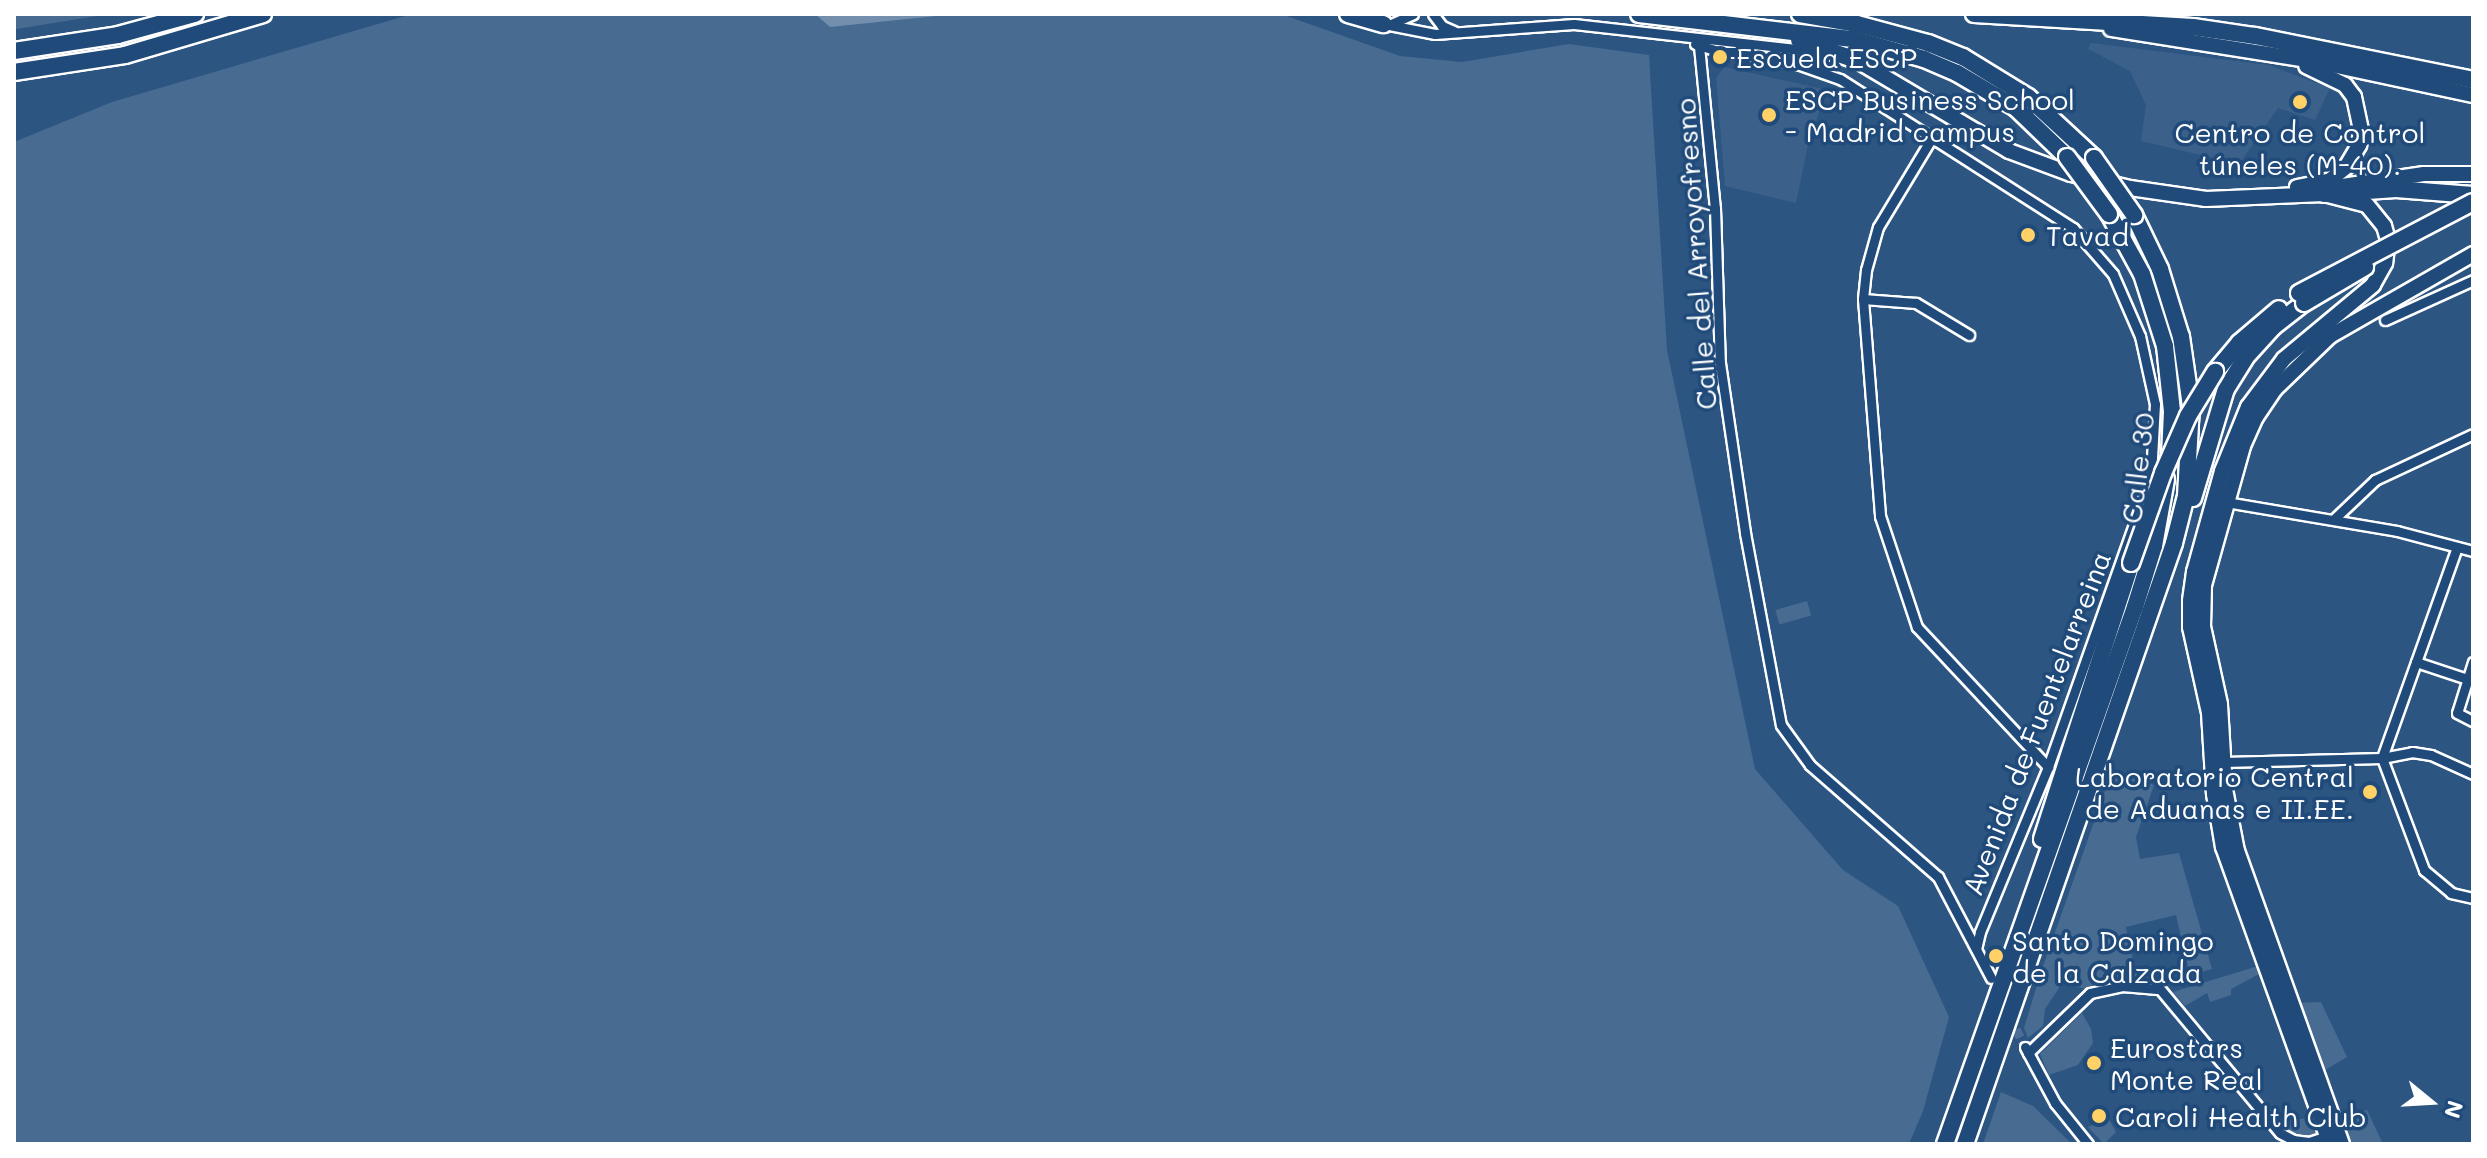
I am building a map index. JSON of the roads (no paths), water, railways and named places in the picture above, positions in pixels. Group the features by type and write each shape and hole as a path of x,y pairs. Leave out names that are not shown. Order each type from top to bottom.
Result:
{"highway":[{"path":"14,51 118,35 195,14"},
{"path":"14,72 125,55 263,14"},
{"path":"1348,14 1384,24"},
{"name":"Calle 30","path":"1639,14 1853,39 1924,59 1957,73 2016,108 2067,157 2109,214 2142,274 2165,346 2172,411 2170,457 2154,546 2139,595 1995,985 1945,1144"},
{"name":"Calle 30","path":"1800,14 1857,24 1928,43 1963,57 2028,97 2094,158 2134,215 2160,269 2181,337 2189,394 2189,451 2179,528 1965,1144"},
{"path":"1974,14 2193,27 2255,36 2473,80"},
{"path":"1778,32 1856,60"},
{"path":"2324,194 2396,189 2473,195"},
{"path":"2179,528 2193,497 2226,389 2245,358 2327,275 2473,202"},
{"path":"1995,985 2073,735 2163,473 2188,416 2215,372 2239,343 2302,298 2473,214"}],"main road":[{"path":"1968,14 2078,24 2261,52 2377,73 2473,98"},
{"path":"2257,196 2329,181 2346,167 2359,145 2361,130 2354,97 2345,85 2322,72 2261,52"},
{"path":"1856,60 1997,144 2071,174 2130,188 2206,199 2306,193 2424,174 2473,174"},
{"path":"2306,193 2324,194 2367,205 2384,226 2388,240 2385,263 2373,285 2284,359 2248,407 2222,471 2194,572 2190,627 2209,713 2214,794 2223,847 2329,1140"},
{"path":"2342,1144 2242,868 2228,811 2220,704 2202,610 2204,585 2249,431 2285,377 2330,336 2473,254"},
{"path":"2416,286 2473,260"}],"street":[{"path":"1384,24 1403,21 1413,14"},
{"path":"1433,14 1442,26 1472,34"},
{"path":"1384,24 1435,34 1472,34 1574,24 1797,49 1856,60"},
{"name":"Avenida de Fuentelarreina","path":"1681,38 1711,50 1800,65 1840,79 1933,136 2073,228 2113,274 2140,336 2155,404 2151,476 2048,767 1984,922 1976,949"},
{"name":"Calle del Arroyofresno","path":"1699,46 1704,72 1715,208 1720,363 1737,481 1781,725 1810,765 1938,877 1995,985"},
{"name":"Avenida de Fuentelarreina","path":"1736,52 1797,49"},
{"name":"Calle del Arroyofresno","path":"1704,72 1711,50"},
{"path":"1933,136 1878,227 1866,270 1863,299 1880,516 1917,627 2048,767"},
{"path":"2385,320 2473,280"},
{"path":"1863,299 1916,303 1969,335"},
{"path":"2334,519 2375,480 2473,434"},
{"path":"2226,502 2334,519 2473,551"},
{"path":"2457,547 2382,758 2424,870 2451,893 2473,898"},
{"path":"2416,662 2467,679"},
{"path":"2473,662 2457,713 2473,721"},
{"path":"2223,762 2382,758 2412,752 2431,755 2473,774"},
{"name":"Avenida de Fuentelarreina","path":"1969,933 1984,922"},
{"path":"2088,1144 2055,1103 2026,1050 2090,993 2122,986 2160,989 2280,1133 2293,1140 2329,1140"}],"tunnel":[{"path":"2010,1017 2025,1047"}],"place":[{"name":"Escuela ESCP","path":"1720,57"},
{"name":"Centro de Control túneles (M-40).","path":"2300,102"},
{"name":"ESCP Business School - Madrid campus","path":"1769,115"},
{"name":"Tavad","path":"2028,235"},
{"name":"Laboratorio Central de Aduanas e II.EE.","path":"2370,792"},
{"name":"Santo Domingo de la Calzada","path":"1996,956"},
{"name":"Eurostars Monte Real","path":"2094,1063"},
{"name":"Caroli Health Club","path":"2099,1116"}]}
